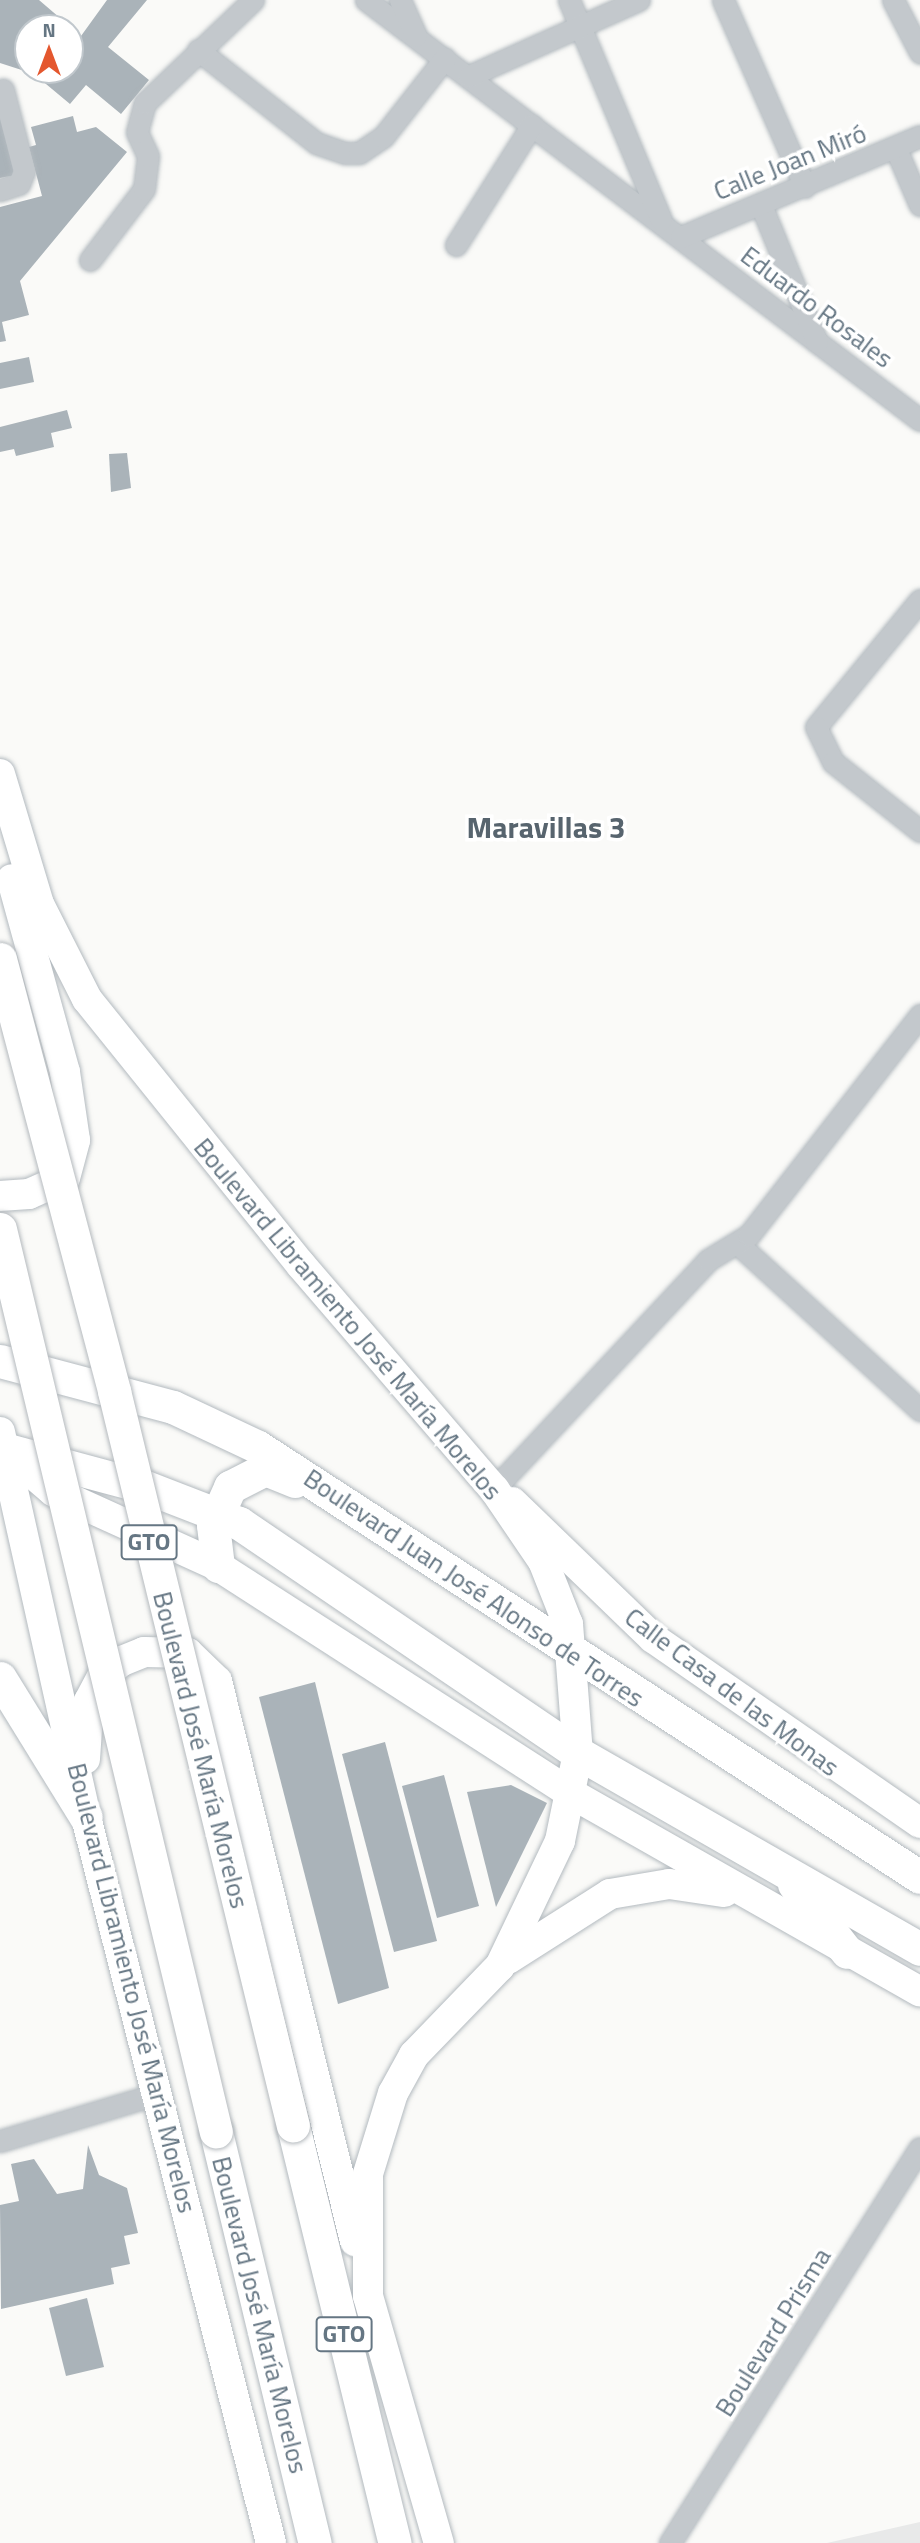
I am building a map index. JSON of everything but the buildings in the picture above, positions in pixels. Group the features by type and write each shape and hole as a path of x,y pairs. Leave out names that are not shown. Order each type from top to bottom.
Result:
{"main road":[{"name":"Boulevard José María Morelos","path":"0,959 114,1391 395,2543"},
{"name":"Boulevard José María Morelos","path":"0,1229 315,2543"},
{"name":"Boulevard Juan José Alonso de Torres","path":"0,1361 220,1426 920,1877"},
{"path":"1,1443 216,1512 578,1753 920,1949"},
{"path":"218,1566 216,1512 240,1477 277,1471 410,1558 456,1577"},
{"path":"0,1678 86,1816"},
{"path":"782,1868 847,1952"}],"street":[{"name":"Eduardo Rosales","path":"366,0 661,220 920,420"},
{"path":"400,0 416,36"},
{"path":"569,0 661,220"},
{"path":"469,76 639,0"},
{"path":"723,0 805,187"},
{"path":"893,0 920,52"},
{"path":"90,260 146,182 148,156 137,132 145,103 249,1"},
{"path":"198,50 316,143 345,153 359,153 383,137 445,58"},
{"path":"0,190 19,184 24,171 3,90"},
{"path":"456,245 533,125"},
{"name":"Calle Joan Miró","path":"681,237 896,149 920,136"},
{"path":"896,149 920,205"},
{"path":"761,205 817,343"},
{"path":"916,820 833,762 817,736 827,707 920,600"},
{"name":"Boulevard Libramiento José María Morelos","path":"0,774 39,904 87,999 301,1265 494,1489 557,1589 572,1654 578,1753 572,1794 546,1878 500,1966 414,2055 393,2093 368,2174 368,2296 439,2543"},
{"path":"0,826 65,1072 75,1140 65,1178 29,1194 0,1196"},
{"path":"494,1489 708,1260 737,1243 784,1196 920,1015"},
{"path":"737,1243 920,1410"},
{"path":"1,1443 83,1508 218,1566 572,1794 743,1896 920,1992"},
{"name":"Boulevard Libramiento José María Morelos","path":"1,1443 86,1816 160,2093 271,2543"},
{"name":"Calle Casa de las Monas","path":"494,1489 541,1526 653,1638 920,1823"},
{"path":"86,1816 84,1727 102,1677 144,1652 188,1653 217,1681 225,1702 368,2296"},
{"path":"500,1966 610,1894 669,1884 743,1896"},
{"path":"0,2141 160,2093"},
{"name":"Boulevard Prisma","path":"670,2543 920,2148"}],"shaded area":[{"path":"920,2522 920,2543 827,2543"}],"district":[{"name":"Maravillas 3","path":"546,827"}]}
